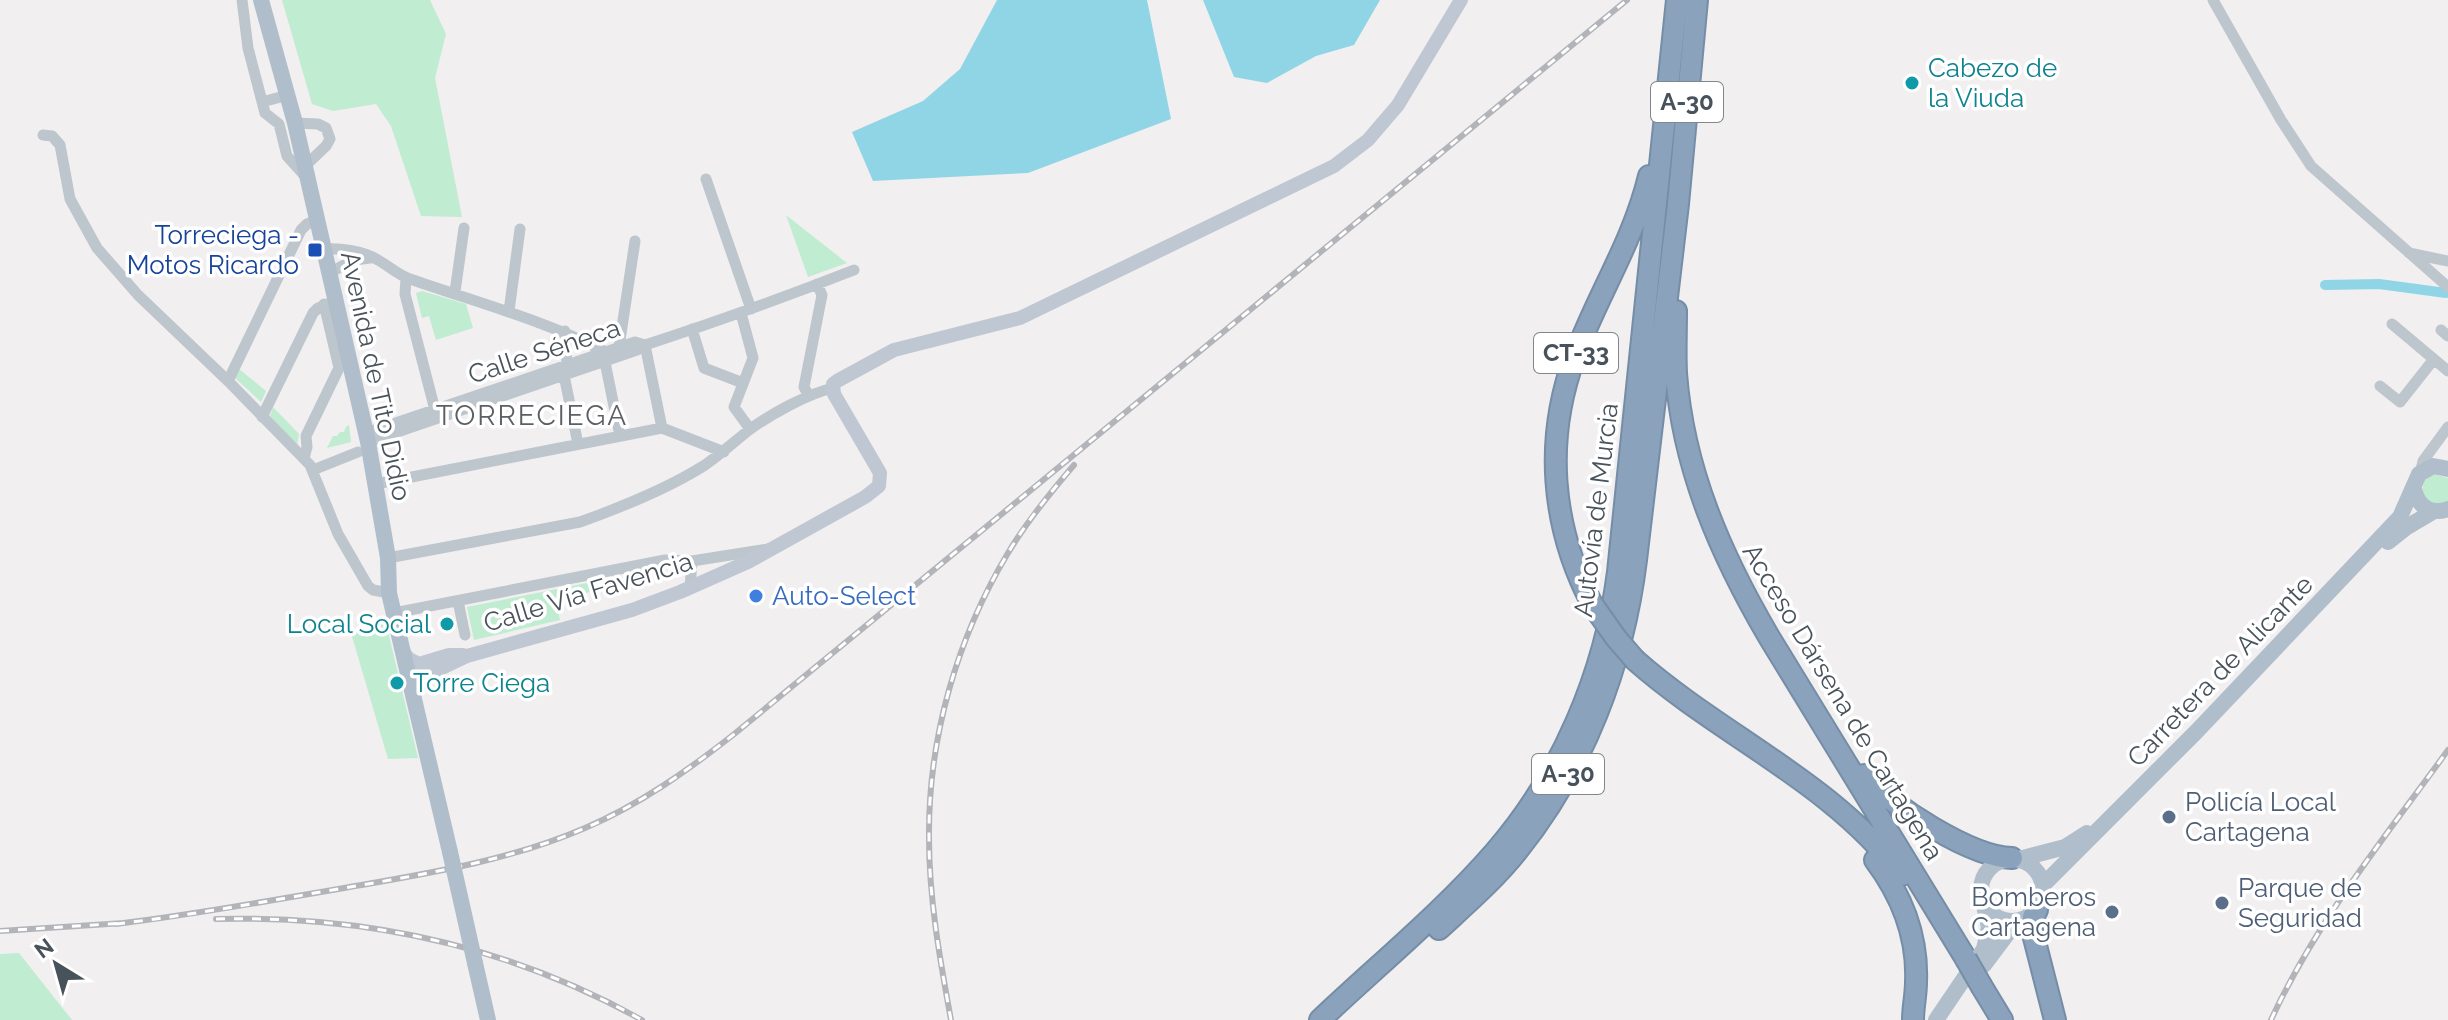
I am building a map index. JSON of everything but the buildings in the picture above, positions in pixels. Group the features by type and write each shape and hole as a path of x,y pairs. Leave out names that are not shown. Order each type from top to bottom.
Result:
{"highway":[{"name":"Autovía de Murcia","path":"1338,1020 1476,873 1526,811 1562,750 1597,667 1612,610 1620,559 1677,0"},
{"name":"Autovía de Murcia","path":"1320,1020 1489,882 1525,840 1552,801 1571,768 1608,685 1631,600 1678,204 1697,0"},
{"name":"Acceso Dársena de Cartagena","path":"1666,110 1639,214 1576,355 1557,423 1554,464 1563,531 1582,586 1616,638 1635,660 1705,714 1817,792 1866,833 1893,862 1964,963"},
{"name":"Acceso Dársena de Cartagena","path":"1678,204 1681,217 1677,262 1676,371 1684,428 1706,512 1730,568 1964,963 2002,1020"},
{"path":"1786,664 1851,759 1881,793 1901,808 1973,849 1996,857 2015,859"},
{"path":"1705,714 1812,796 1861,843 1884,872 1902,903 1912,935 1916,969 1913,1020"},
{"path":"2032,913 2032,930 2055,1020"},
{"name":"Acceso Dársena de Cartagena","path":"1980,989 1994,1020"}],"main road":[{"name":"Avenida de Tito Didio","path":"261,0 318,220 329,273 330,303 376,484 388,558 389,593 405,654 417,672 414,698 488,1020"},
{"path":"833,388 833,384 845,376 894,350 1035,312 1334,166 1368,140 1398,105 1461,0"},
{"name":"Calle Vía Favencia","path":"417,672 449,655 467,656 632,610 690,588 775,547 873,491 879,486 880,473 833,388"},
{"path":"2441,510 2420,504 2417,482 2425,469 2445,467"},
{"name":"Carretera de Alicante","path":"2043,885 2346,576 2400,517 2417,482"},
{"name":"Carretera de Alicante","path":"2346,576 2407,527 2441,510"},
{"name":"Carretera de Alicante","path":"2015,859 2065,847 2129,800"},
{"path":"1936,1020 1984,949 1989,927 1981,887 1987,871 1998,862 2015,859 2035,868 2043,885 2042,898 2032,913 2011,929 1991,955 1962,997 1952,1020"},
{"path":"1983,901 1990,912 2000,919 2014,921 2032,913"}],"street":[{"path":"242,0 248,48 265,113 279,124 287,156 307,173 330,139 326,128 318,124 295,123"},
{"path":"2213,0 2281,120 2311,166 2447,284"},
{"path":"262,102 288,95"},
{"path":"43,135 52,136 60,145 70,199 97,248 185,342 304,458 313,470 338,534 368,586 389,593"},
{"path":"706,179 746,311 753,358 734,407 750,429"},
{"path":"228,381 301,230 318,220"},
{"path":"455,292 464,228"},
{"path":"509,311 520,229"},
{"path":"619,347 635,241"},
{"path":"324,249 339,248 374,257 406,278 565,331 605,357 620,436"},
{"path":"2409,253 2448,261"},
{"path":"329,273 354,260 374,257"},
{"name":"Calle Séneca","path":"364,442 435,410 605,357 637,350 854,270"},
{"path":"406,278 405,294 435,410"},
{"path":"809,396 804,387 822,295 817,284"},
{"path":"262,417 313,313 330,303 339,368 306,436 304,458"},
{"path":"2392,324 2448,371"},
{"path":"692,329 704,368 743,383"},
{"path":"565,331 565,370 578,444"},
{"name":"Calle Séneca","path":"605,357 619,347 635,342 645,345"},
{"path":"645,345 662,428"},
{"path":"2380,386 2400,402 2434,359"},
{"name":"Calle Séneca","path":"364,442 565,370"},
{"path":"388,558 580,522 665,486 724,452 750,429 809,396 833,388"},
{"path":"2417,482 2423,461 2448,427"},
{"path":"376,484 662,428 724,452"},
{"path":"2438,441 2436,454 2445,467"},
{"path":"313,470 364,442"},
{"path":"394,613 665,560 692,561 775,547"},
{"path":"690,588 692,561"},
{"path":"458,601 465,635"}],"green space":[{"path":"282,0 430,0 446,34 435,78 462,217 421,216 391,126 376,104 333,111 312,104"},
{"path":"786,215 847,263 808,277"},
{"path":"422,291 466,304 473,328 436,340 429,316 422,318 416,293"},
{"path":"239,369 266,391 261,402 234,377"},
{"path":"273,407 299,434 297,446 270,416"},
{"path":"349,425 351,442 327,448 333,436 344,432"},
{"path":"2434,474 2448,478 2448,501 2439,505 2428,502 2422,492 2424,481"},
{"path":"597,581 598,588 557,606 560,620 474,640 467,607"},
{"path":"386,623 418,758 388,759 351,633"},
{"path":"19,953 72,1020 0,1020 0,954"}],"water":[{"path":"997,0 1147,0 1171,119 1028,173 873,181 852,132 923,101 960,69"},
{"path":"1203,0 1380,0 1354,45 1316,56 1267,83 1234,77"}],"waterway":[{"path":"2325,285 2379,284 2446,293"}],"railway":[{"path":"116,924 258,903 466,865 556,839 605,819 643,798 733,735 1627,0"},
{"path":"951,1020 929,861 930,801 940,726 960,654 990,586 1023,530 1074,465"},
{"path":"2271,1020 2330,914 2448,750"},
{"path":"216,919 327,923 436,941 541,973 642,1020"},
{"path":"0,931 124,923"}],"place":[{"name":"Cabezo de la Viuda","path":"1912,83"},
{"name":"Torreciega - Motos Ricardo","path":"315,250"},
{"name":"Auto-Select","path":"756,596"},
{"name":"Local Social","path":"447,624"},
{"name":"Torre Ciega","path":"397,683"},
{"name":"Policía Local Cartagena","path":"2169,817"},
{"name":"Parque de Seguridad","path":"2222,903"},
{"name":"Bomberos Cartagena","path":"2112,912"}],"district":[{"name":"TORRECIEGA","path":"532,415"}]}
